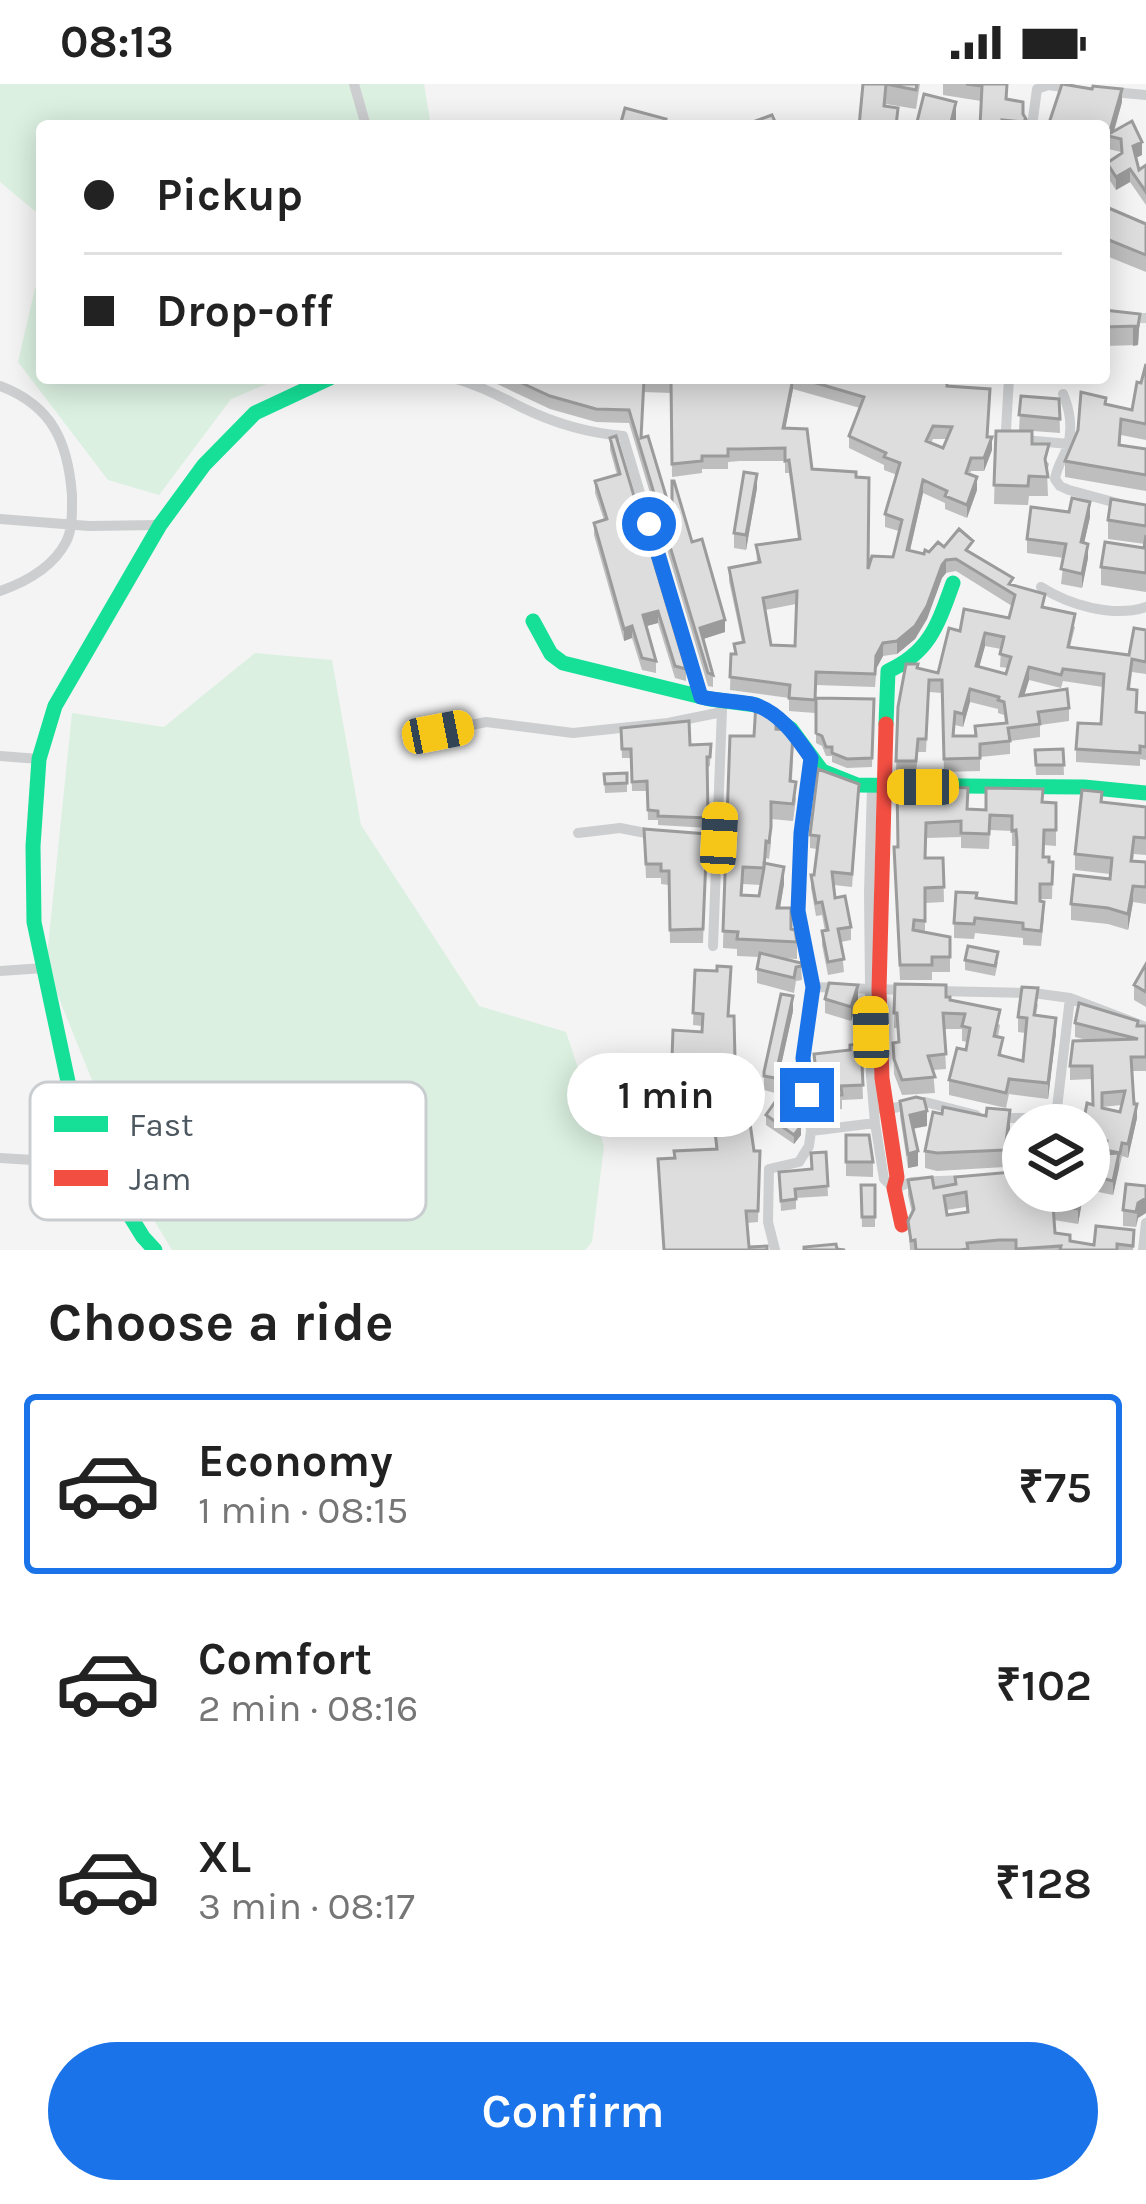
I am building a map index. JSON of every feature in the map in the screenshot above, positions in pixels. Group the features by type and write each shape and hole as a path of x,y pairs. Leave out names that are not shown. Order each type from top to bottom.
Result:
{"street":[{"path":"354,84 364,120"},
{"path":"1033,120 1037,89 1088,89"},
{"path":"1107,92 1146,95"},
{"path":"1110,319 1146,318"},
{"path":"68,1082 34,922 32,846 39,760 55,706 160,525 204,465 255,413 317,384"},
{"path":"486,384 526,409 592,433 623,436 701,697"},
{"path":"1009,384 1006,430 1012,439 1069,444"},
{"path":"0,386 27,399 56,427 68,458 72,501 67,541 41,571 0,591"},
{"path":"1063,394 1070,410 1069,444 1055,479 1060,486 1146,511"},
{"path":"0,519 160,525"},
{"path":"902,1225 894,1188 897,1177 879,1115 877,787 888,671 916,658 931,639 953,583"},
{"path":"1041,587 1103,610 1130,612 1146,607"},
{"path":"533,621 550,654 563,663 723,706"},
{"path":"438,732 487,722 573,733 668,723 723,706 756,705 791,729 822,771 856,785 1084,787 1146,793"},
{"path":"713,946 723,706"},
{"path":"0,756 39,760"},
{"path":"776,1250 768,1222 769,1169 799,1162 812,1131 803,1058 813,987 798,911 801,833 811,758"},
{"path":"578,832 620,828 668,837"},
{"path":"702,838 719,838"},
{"path":"0,971 44,968"},
{"path":"813,987 1070,998 1146,1027"},
{"path":"1058,1104 1070,998"},
{"path":"812,1131 916,1102 1002,1118"},
{"path":"0,1158 30,1160"},
{"path":"894,1188 912,1182 978,1180"},
{"path":"133,1220 155,1250"},
{"path":"1144,1250 1146,1223"}],"green space":[{"path":"0,84 424,84 430,120 36,120 36,212 0,182"},
{"path":"35,288 36,384 267,384 231,399 159,495 108,480 18,362"},
{"path":"255,653 332,660 361,825 479,1006 566,1032 604,1146 592,1242 585,1250 172,1250 154,1220 426,1220 426,1082 93,1082 46,966 72,713 164,727"}],"building":[{"path":"863,84 886,84 884,106 898,108 897,120 860,120"},
{"path":"886,84 917,84 916,90"},
{"path":"966,84 1007,84 1006,99 1023,102 1026,119 980,120 982,86"},
{"path":"1062,84 1122,89 1110,131 1110,120 1050,120"},
{"path":"924,94 956,102 952,120 918,120"},
{"path":"625,108 666,119 666,120 622,120"},
{"path":"1132,121 1142,142 1133,146 1139,170 1146,165 1146,192 1130,169 1116,177 1110,168 1110,161 1122,153 1121,139 1110,133"},
{"path":"1110,209 1146,224 1146,255 1110,240"},
{"path":"1110,311 1140,314 1138,326 1110,327"},
{"path":"1146,364 1146,424 1121,419 1119,445 1146,449 1146,475 1065,461 1078,430 1081,392 1132,410"},
{"path":"524,384 644,384 641,438 648,436 672,516 674,481 692,542 702,539 725,620 700,628 713,675 708,673 629,410 596,409"},
{"path":"671,384 792,384 783,428 807,429 812,469 856,472 856,477 869,478 868,569 872,556 893,557 902,520 885,514 900,463 849,436 864,397 820,384 947,384 990,389 987,437 992,437 984,458 971,458 966,473 977,477 967,505 923,480 907,550 924,554 938,542 944,547 959,529 973,541 966,550 1013,578 1009,584 1045,594 1042,607 1075,614 1068,647 1129,655 1134,628 1146,630 1146,662 1132,659 1128,689 1137,690 1136,712 1146,713 1146,747 1140,746 1140,753 1076,749 1078,723 1101,724 1104,674 1063,669 1061,675 1029,667 1020,696 1067,689 1069,708 1038,712 1040,724 1008,728 1010,741 980,744 980,758 944,759 942,680 929,680 926,739 918,739 916,761 896,761 906,664 938,673 949,628 960,631 964,609 1009,618 1015,595 956,559 942,565 915,626 897,641 883,643 875,674 816,672 815,700 789,698 790,685 730,677 734,644 744,642 729,568 760,562 756,545 800,539 789,460 785,461 785,448 728,449 728,456 702,456 702,461 672,464","holes":["933,426 952,427 943,448 926,441","797,591 795,646 771,645 763,598","985,633 1004,637 1000,654 1011,657 1006,674 976,666","970,689 999,697 1007,723 975,726 976,736 953,736 955,712 963,714"]},
{"path":"1021,396 1059,399 1060,419 1019,415"},
{"path":"996,431 1032,431 1032,444 1049,444 1048,477 1029,476 1028,486 994,485"},
{"path":"616,436 686,669 675,666 658,611 643,615 656,661 642,658 632,626 624,629 594,523 607,519 595,481 620,474 610,438"},
{"path":"744,472 757,474 746,535 734,533"},
{"path":"1072,498 1090,502 1081,542 1088,544 1082,574 1061,569 1066,544 1027,539 1031,507 1069,512"},
{"path":"1111,499 1146,505 1146,526 1108,520"},
{"path":"1146,535 1146,573 1101,567 1105,542 1144,548"},
{"path":"816,698 874,699 872,758 847,759 826,747 816,733"},
{"path":"756,703 776,716 776,729 793,735 793,804 771,802 764,863 784,867 777,908 791,908 791,929 797,942 737,939 738,932 723,931 730,736 754,736","holes":["743,867 764,868 759,896 741,895"]},
{"path":"689,721 690,745 711,744 708,818 658,816 658,811 648,810 647,781 632,782 631,749 622,749 621,728"},
{"path":"1063,749 1064,765 1036,765 1035,750"},
{"path":"818,769 859,784 852,874 832,872 835,898 845,896 851,927 838,929 844,959 828,962 822,931 828,930 811,875 819,836 810,835"},
{"path":"627,773 627,783 605,784 604,774"},
{"path":"897,782 924,782 924,795 951,794 951,787 968,788 967,809 986,810 986,788 1043,789 1042,802 1056,803 1056,830 1044,830 1043,857 1053,862 1052,884 1040,884 1040,901 1044,902 1041,931 1023,929 1023,923 975,918 974,924 954,923 956,892 1016,903 1017,841 1012,816 990,815 989,834 961,833 961,821 926,823 925,858 943,858 944,887 925,888 925,921 914,920 913,930 950,937 950,957 932,957 932,965 900,965 894,847 898,847"},
{"path":"1082,790 1102,792 1101,802 1146,807 1146,838 1134,837 1131,861 1146,862 1146,887 1133,886 1128,914 1071,904 1074,875 1110,879 1112,858 1075,854"},
{"path":"644,829 707,834 703,929 670,930 669,871 661,871 661,864 646,864"},
{"path":"968,946 998,952 995,966 965,960"},
{"path":"760,953 802,966 796,967 794,978 757,969"},
{"path":"1146,964 1146,992 1134,985"},
{"path":"717,966 731,967 728,1016 734,1016 736,1103 747,1102 754,1151 760,1151 758,1211 746,1211 749,1247 767,1246 767,1250 664,1250 658,1159 675,1158 674,1151 717,1149 712,1104 716,1103 715,1058 672,1058 673,1030 702,1032 703,1014 693,1013 695,970 717,971"},
{"path":"829,983 858,985 851,1007 825,999"},
{"path":"895,984 946,985 950,1000 1000,1010 994,1036 1003,1038 999,1055 1023,1061 1027,1018 1018,1017 1022,987 1038,988 1034,1015 1056,1018 1048,1083 1009,1079 1006,1093 949,1080 957,1048 966,1050 970,1028 962,1026 965,1014 943,1013 946,1054 928,1056 935,1077 902,1080 894,1059 893,1043 899,1042"},
{"path":"781,994 793,996 775,1078 764,1072"},
{"path":"1079,1003 1146,1026 1146,1057 1131,1057 1137,1104 1128,1144 1122,1143 1120,1153 1110,1151 1110,1110 1120,1112 1125,1091 1102,1093 1102,1104 1093,1104 1092,1066 1070,1066 1073,1041 1138,1039 1075,1023"},
{"path":"861,1044 863,1085 841,1086 842,1095 830,1096 831,1104 820,1106 814,1054"},
{"path":"924,1099 927,1111 910,1115 918,1151 908,1154 900,1101"},
{"path":"775,1102 801,1121 794,1135 766,1115"},
{"path":"943,1107 986,1116 987,1108 1002,1109 1002,1150 925,1151 933,1112 942,1114"},
{"path":"846,1135 869,1135 873,1162 846,1162"},
{"path":"826,1152 828,1186 795,1189 796,1199 781,1201 779,1172 812,1169 811,1153"},
{"path":"1119,1153 1113,1181 1110,1180 1110,1154"},
{"path":"1002,1173 1002,1212 1054,1212 1055,1233 1094,1245 1096,1226 1134,1230 1133,1246 1016,1249 1016,1240 999,1240 967,1243 968,1249 960,1250 916,1250 908,1221 914,1209 908,1180 932,1177 934,1188 956,1184 955,1177","holes":["966,1192 968,1212 947,1215 944,1196"]},
{"path":"1126,1184 1146,1186 1146,1198 1138,1203 1136,1212 1123,1210"},
{"path":"861,1185 875,1185 875,1217 862,1217"},
{"path":"836,1244 837,1249 845,1250 804,1250 804,1247"}],"traffic: fast":[{"path":"68,1082 34,922 39,759 55,706 160,525 204,465 255,413 317,384"},
{"path":"886,724 888,671 923,646 953,583"},
{"path":"533,621 551,654 563,663 710,699 756,705 791,729 822,771 857,785 1084,787 1146,793"},
{"path":"133,1220 155,1250"}],"traffic: jam":[{"path":"886,724 879,990 882,1078 902,1225"}],"route":[{"path":"649,524 701,697 756,705 772,713 791,729 811,758 801,833 798,911 813,987 803,1058 807,1095"}]}
